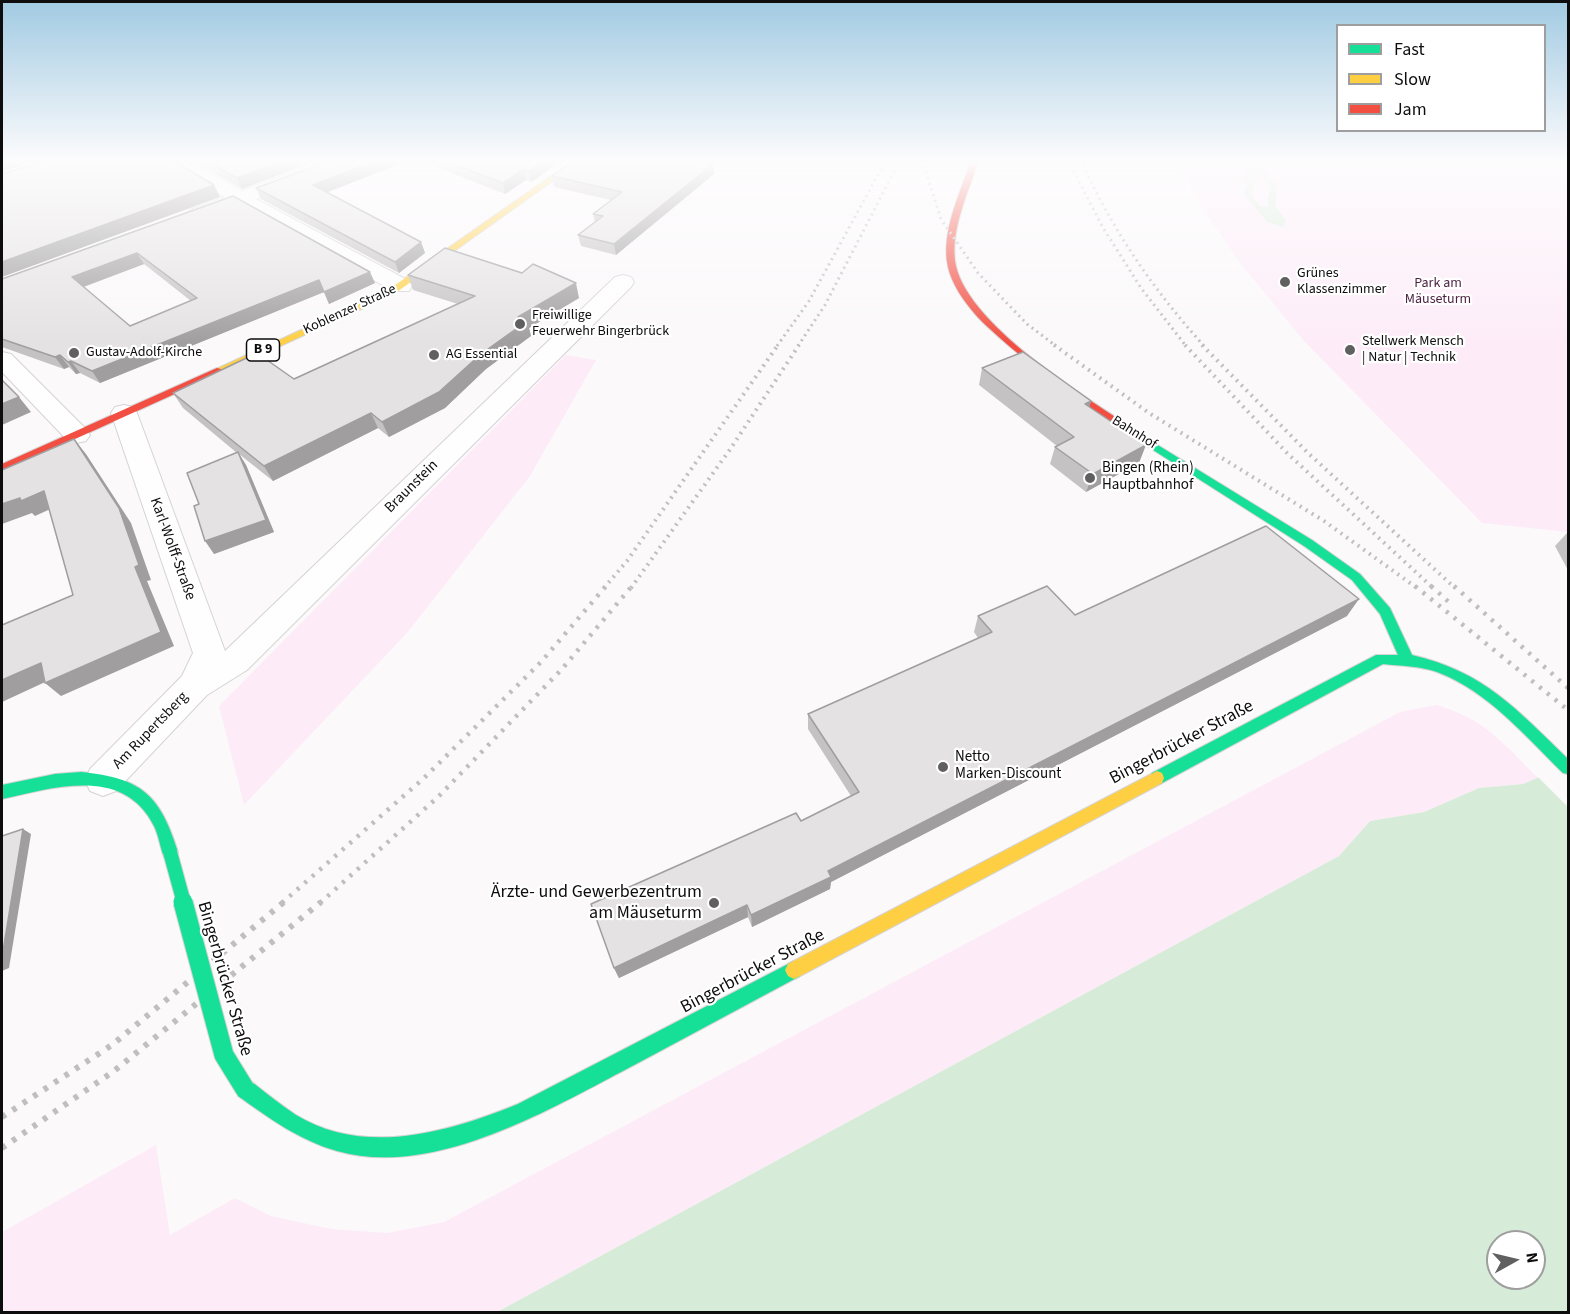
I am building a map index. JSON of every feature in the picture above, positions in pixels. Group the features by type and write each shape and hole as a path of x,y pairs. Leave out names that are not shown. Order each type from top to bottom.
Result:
{"main road":[{"name":"Koblenzer Straße","path":"2,468 401,286 491,221"},
{"name":"Bahnhof","path":"957,221 953,237 951,264 957,285 971,304 1022,355 1097,409 1237,497 1359,580 1390,618 1406,658"},
{"name":"Bingerbrücker Straße","path":"103,780 139,795 152,806 164,825 224,1055 245,1089 277,1119 304,1133 337,1144 373,1149 411,1147 449,1140 493,1125 559,1095 1371,663 1390,658 1406,658 1440,665 1466,676 1487,692 1569,768"},
{"name":"Am Rupertsberg","path":"2,792 46,781 103,780"}],"street":[{"path":"281,221 401,286"},
{"name":"Braunstein","path":"195,685 235,661 623,282"},
{"path":"2,359 76,435"},
{"name":"Karl-Wolff-Straße","path":"124,413 209,652 195,685"},
{"name":"Am Rupertsberg","path":"103,780 195,685"}],"green space":[{"name":"Park am Mäuseturm","path":"1211,221 1568,221 1568,532 1482,523 1304,341 1240,263"},
{"path":"566,355 596,360 530,476 407,633 244,805 219,706"},
{"path":"1436,705 1453,710 1480,725 1503,743 1538,778 1523,784 1479,788 1424,812 1370,821 1339,856 497,1312 2,1312 2,1232 156,1145 170,1235 235,1198 271,1216 331,1229 387,1233 444,1222 1400,712"}],"shaded area":[{"path":"1266,221 1285,221 1283,227"},
{"path":"1568,765 1568,1312 497,1312 1339,856 1370,821 1424,812 1479,788 1523,784"}],"pier":[{"path":"1568,762 1568,807 1536,775"}],"building":[{"path":"2,221 114,221 2,262"},
{"path":"163,221 279,221 370,272 324,292 319,280 92,371 71,361 68,362 60,355 55,357 2,339 2,279","holes":["137,253 197,298 130,326 72,277"]},
{"path":"319,221 382,221 421,242 395,262"},
{"path":"596,221 642,221 614,244 578,235"},
{"path":"445,248 522,273 533,264 576,283 518,317 527,321 481,354 439,392 382,422 371,413 264,466 173,393 257,353 294,379 475,296 408,275"},
{"path":"1023,352 1091,401 1085,404 1146,445 1093,474 1055,447 1074,437 982,368"},
{"path":"2,380 19,397 2,404"},
{"path":"74,439 119,508 139,565 135,567 161,632 45,683 41,663 2,680 2,625 73,595 44,491 21,501 20,498 2,504 2,470"},
{"path":"238,452 266,520 205,541 194,506 199,504 187,473"},
{"path":"1266,526 1359,599 828,871 831,877 751,915 747,905 614,968 591,904 796,813 801,821 859,792 808,714 992,632 978,616 1047,586 1075,615"},
{"path":"23,829 2,957 2,836"}],"railway":[{"path":"777,346 809,301 853,221"},
{"path":"798,346 825,305 868,221"},
{"path":"943,221 978,273 1027,324 1056,346"},
{"path":"1100,221 1141,288 1186,346"},
{"path":"1112,221 1151,281 1204,346"},
{"path":"604,588 627,561 778,345"},
{"path":"631,588 731,448 799,345"},
{"path":"1054,345 1149,413 1324,521 1417,588"},
{"path":"1185,345 1288,454 1433,588"},
{"path":"1202,345 1308,453 1455,588"},
{"path":"282,903 424,778 541,662 606,586"},
{"path":"320,903 438,797 562,669 632,586"},
{"path":"1415,586 1568,710"},
{"path":"1431,586 1451,604"},
{"path":"1454,586 1568,688"},
{"path":"2,1117 112,1045 284,902"},
{"path":"2,1148 114,1071 321,902"}],"traffic: fast":[{"path":"1143,439 1308,543 1356,577 1385,611 1406,658"},
{"path":"1157,778 1381,659 1412,661 1439,667 1463,678 1506,708 1568,768"},
{"path":"2,792 55,780 106,781 128,789 147,803 161,823 170,852"},
{"path":"170,852 224,1055 245,1089"},
{"path":"245,1089 291,1123 338,1142 384,1148 431,1143 477,1130 524,1112 794,970"}],"traffic: slow":[{"path":"217,371 391,292 492,221"},
{"path":"794,970 1157,778"}],"traffic: jam":[{"path":"955,221 951,253 952,267 961,290 979,314 1033,363 1143,439"},
{"path":"2,468 217,371"}],"place":[{"name":"Grünes Klassenzimmer","path":"1285,282"},
{"name":"Freiwillige Feuerwehr Bingerbrück","path":"520,324"},
{"name":"Stellwerk Mensch | Natur | Technik","path":"1350,350"},
{"name":"Gustav-Adolf-Kirche","path":"74,353"},
{"name":"AG Essential","path":"434,355"},
{"name":"Bingen (Rhein) Hauptbahnhof","path":"1090,478"},
{"name":"Netto Marken-Discount","path":"943,767"},
{"name":"Ärzte- und Gewerbezentrum am Mäuseturm","path":"714,903"}]}
